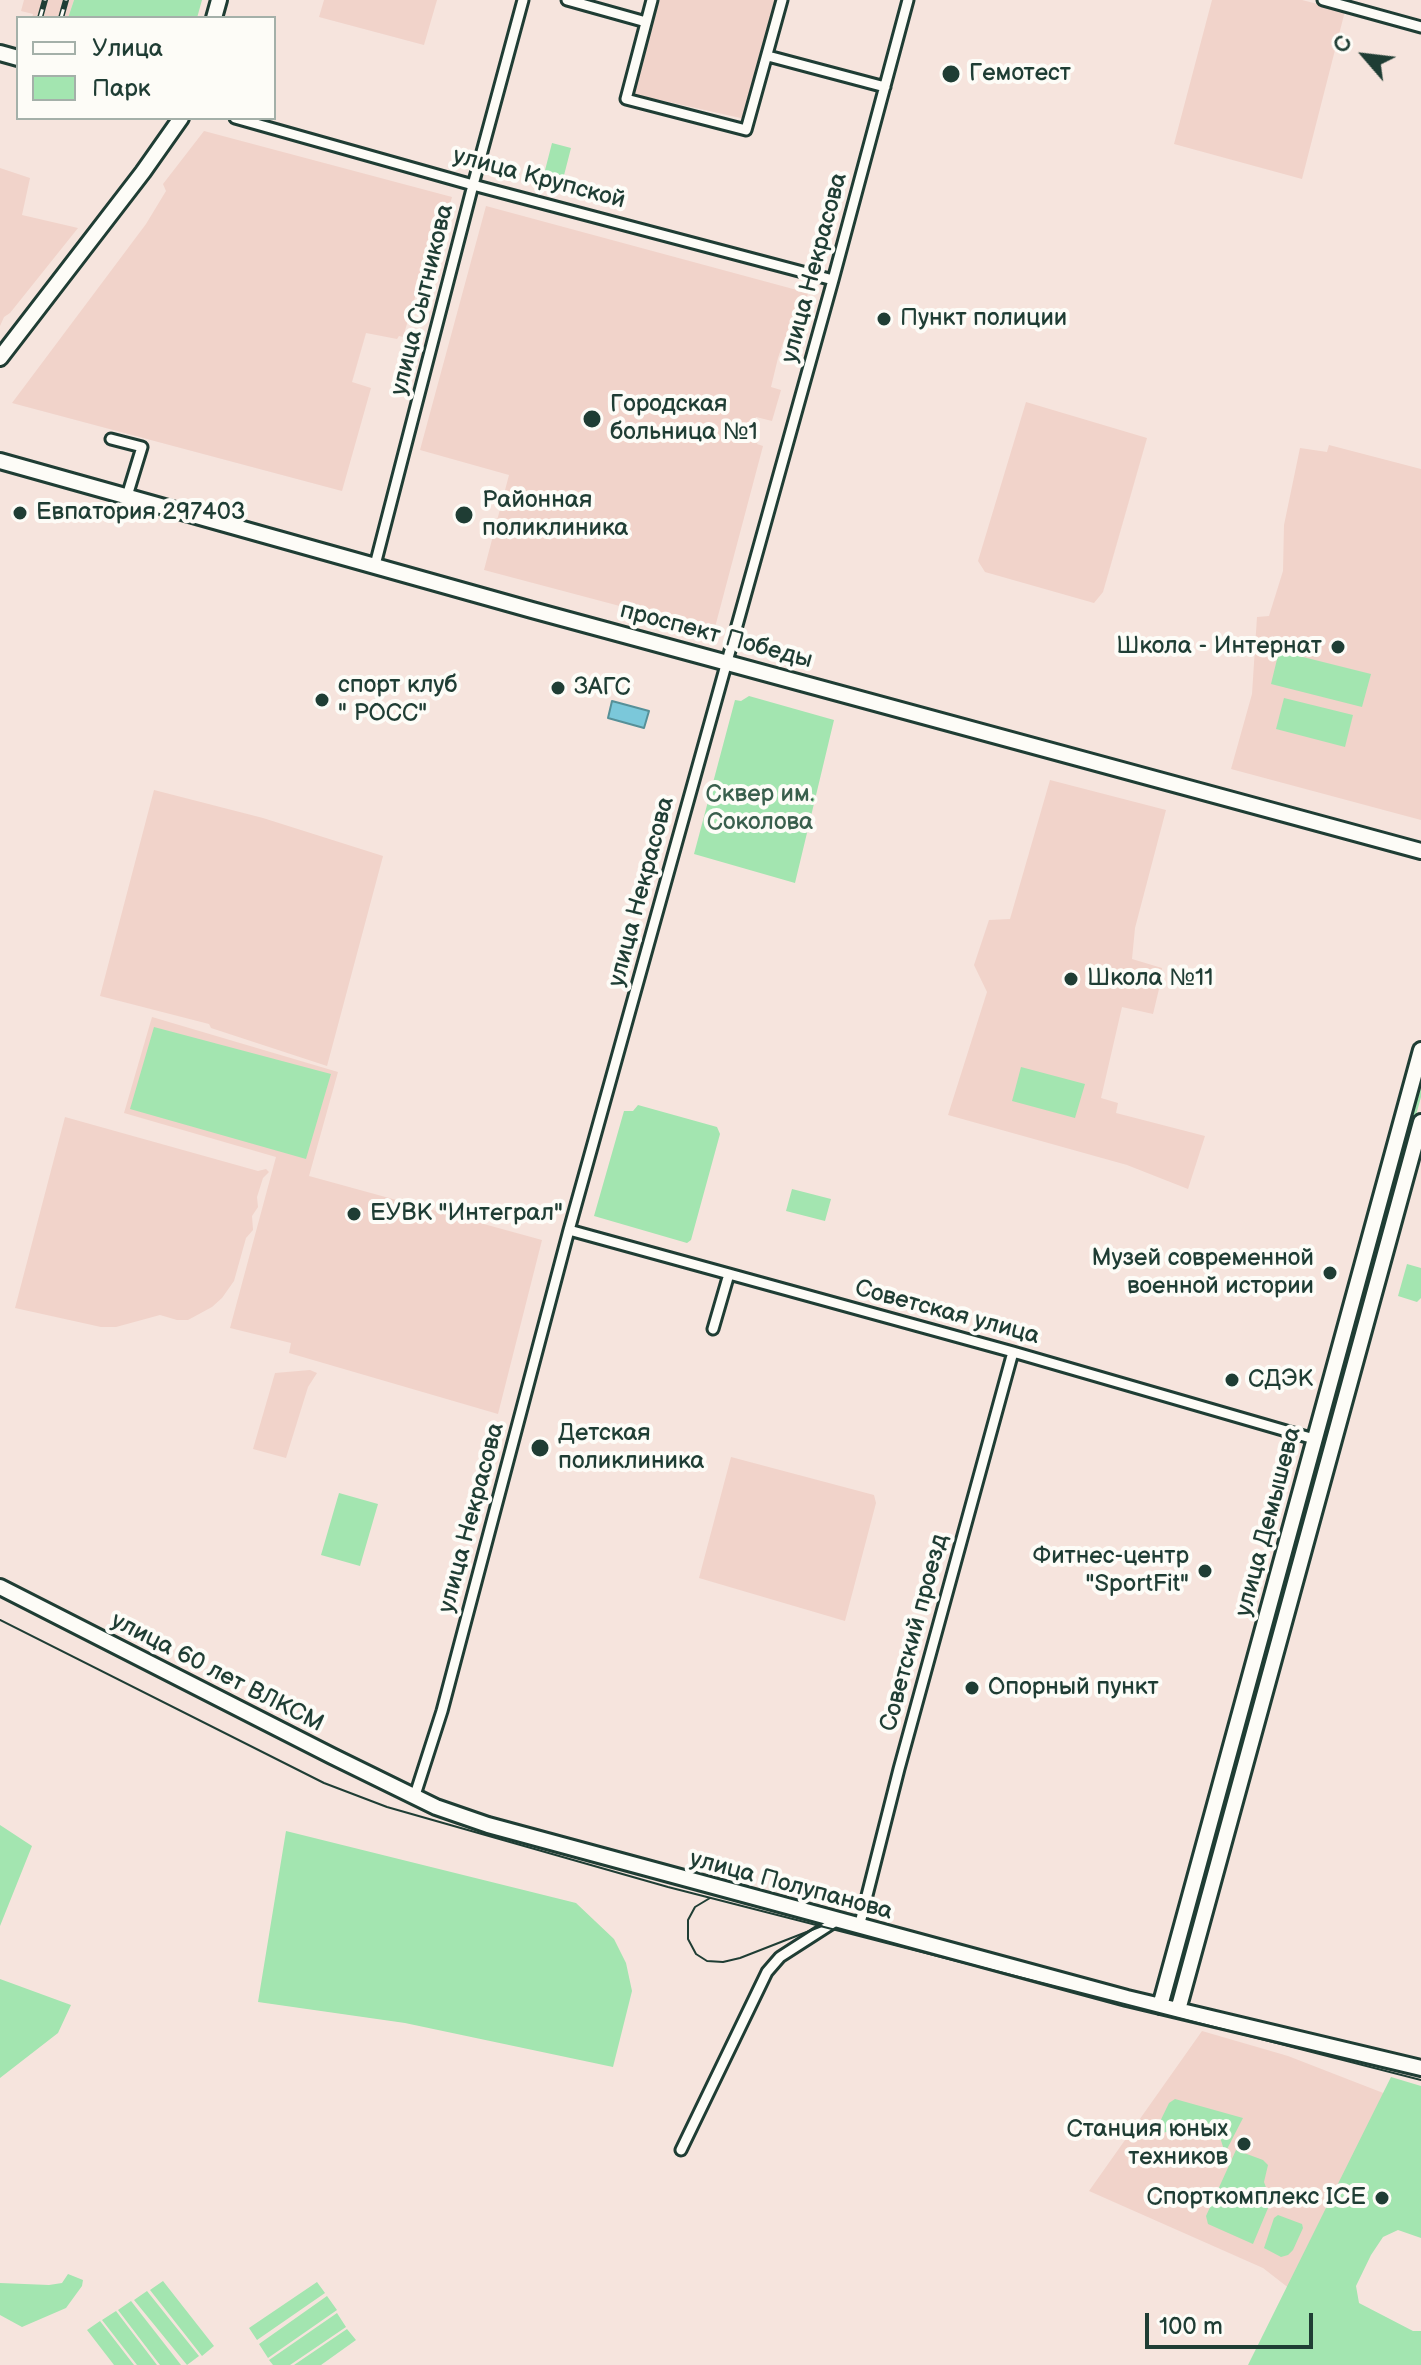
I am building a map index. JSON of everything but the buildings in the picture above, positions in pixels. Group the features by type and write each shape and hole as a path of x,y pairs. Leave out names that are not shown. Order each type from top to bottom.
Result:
{"street":[{"name":"улица Сытникова","path":"375,565 523,0"},
{"path":"567,0 646,22"},
{"path":"652,0 626,99 746,130 782,0"},
{"name":"улица Некрасова","path":"415,1795 442,1711 569,1230 908,0"},
{"path":"1323,0 1421,27"},
{"path":"768,56 885,87"},
{"path":"0,358 180,120"},
{"name":"улица Крупской","path":"242,120 833,280"},
{"path":"111,439 142,447 127,496"},
{"name":"проспект Победы","path":"0,461 532,610 1421,851"},
{"name":"улица Демышева","path":"1160,2006 1421,1050"},
{"name":"улица Демышева","path":"1178,2010 1421,1122"},
{"name":"Советская улица","path":"569,1230 1013,1352 1314,1439"},
{"path":"713,1329 729,1274"},
{"name":"Советский проезд","path":"859,1927 1013,1352"},
{"path":"1314,1439 1333,1440"},
{"name":"улица 60 лет ВЛКСМ","path":"0,1587 415,1795"},
{"name":"улица Полупанова","path":"415,1795 436,1807 488,1825 836,1921 1178,2010"},
{"path":"1202,1851 1219,1856"},
{"path":"681,2150 767,1972 780,1957 836,1921"},
{"path":"1178,2010 1421,2068"}],"shaded area":[{"path":"24,0 74,0 69,16 32,16 21,11"},
{"path":"324,0 437,0 424,45 319,17"},
{"path":"659,0 777,0 745,119 633,94"},
{"path":"1212,0 1302,0 1345,11 1302,179 1174,144"},
{"path":"204,131 452,197 432,271 426,271 421,291 417,291 403,337 397,339 366,333 352,382 371,388 342,491 12,403 146,224 166,191 163,184"},
{"path":"0,168 30,178 22,215 78,228 4,317 0,326"},
{"name":"Городская больница №1","path":"486,206 808,293 794,341 784,340 778,358 771,387 781,390 772,421 756,417 752,426 750,435 759,438 757,444 763,446 714,631 484,570 509,475 420,450"},
{"path":"1026,402 1147,438 1103,592 1094,603 985,572 978,561"},
{"name":"Школа - Интернат","path":"1329,445 1421,469 1421,820 1231,769 1252,694 1257,617 1269,616 1283,571 1284,525 1300,448 1327,452"},
{"name":"Школа №11","path":"1050,780 1166,810 1135,928 1132,959 1162,968 1159,989 1153,1014 1122,1007 1101,1098 1118,1103 1116,1113 1205,1136 1188,1189 1127,1165 948,1115 987,992 974,965 989,920 1010,919"},
{"path":"154,790 263,818 383,856 327,1066 211,1028 209,1024 100,996"},
{"name":"ЕУВК \"Интеграл\"","path":"152,1017 338,1072 309,1176 542,1240 498,1414 289,1353 291,1343 230,1328 276,1157 124,1113"},
{"path":"65,1117 269,1172 263,1178 257,1197 258,1207 252,1216 253,1230 246,1238 234,1281 212,1307 188,1320 160,1315 116,1327 101,1327 15,1308"},
{"path":"310,1370 317,1373 308,1387 286,1458 253,1449 275,1373"},
{"path":"731,1457 874,1495 876,1503 845,1621 699,1578"},
{"name":"Станция юных техников","path":"1202,2031 1288,2056 1391,2096 1290,2289 1263,2268 1089,2191"}],"green space":[{"path":"74,0 202,0 198,16 69,16"},
{"path":"552,143 571,148 561,187 542,182"},
{"path":"1279,651 1371,674 1362,707 1271,684"},
{"name":"Сквер им. Соколова","path":"749,696 834,720 795,883 694,854 735,700 741,701"},
{"path":"1284,698 1353,715 1345,747 1276,729"},
{"path":"154,1027 331,1074 306,1159 130,1109"},
{"path":"1021,1067 1085,1084 1075,1118 1012,1101"},
{"path":"1421,1071 1421,1097 1330,1428 1325,1432 1323,1431"},
{"path":"638,1105 717,1127 720,1134 691,1240 687,1243 594,1216 624,1111 633,1111"},
{"path":"792,1189 831,1199 825,1221 786,1211"},
{"path":"1407,1264 1421,1268 1421,1298 1417,1302 1398,1296"},
{"path":"1318,1450 1322,1454 1216,1844 1211,1845 1209,1842"},
{"path":"339,1493 378,1504 360,1566 321,1555"},
{"path":"0,1825 32,1846 0,1926"},
{"path":"286,1831 576,1903 614,1939 626,1963 632,1991 613,2067 405,2023 258,2002"},
{"path":"0,1979 71,2005 58,2033 0,2078"},
{"path":"1391,2077 1421,2086 1421,2238 1398,2230 1383,2237 1356,2286 1359,2303 1413,2331 1421,2331 1421,2365 1248,2365"},
{"path":"1175,2099 1243,2118 1225,2153 1218,2131 1199,2122 1153,2136 1169,2103"},
{"path":"1236,2150 1263,2160 1268,2165 1264,2182 1271,2201 1253,2244 1208,2224 1206,2216"},
{"path":"1278,2215 1302,2224 1303,2228 1293,2250 1281,2257 1264,2248 1274,2218"},
{"path":"68,2274 83,2280 66,2308 22,2327 0,2315 0,2283 49,2285 62,2283"},
{"path":"163,2281 214,2346 202,2356 150,2290"},
{"path":"317,2282 325,2293 257,2340 249,2328"},
{"path":"147,2291 199,2356 187,2365 134,2300"},
{"path":"327,2296 337,2310 268,2358 259,2344"},
{"path":"131,2301 181,2365 160,2365 118,2310"},
{"path":"116,2311 157,2365 137,2365 102,2320"},
{"path":"337,2313 346,2327 290,2365 273,2365 269,2360"},
{"path":"100,2321 134,2365 114,2365 87,2330"},
{"path":"347,2329 356,2340 321,2365 294,2365"}],"water":[{"path":"612,701 649,711 644,728 608,718"}],"tram line":[{"path":"0,1620 324,1783 387,1807 668,1887 1421,2080"},
{"path":"710,1898 695,1907 688,1920 688,1939 696,1954 707,1961 723,1962 740,1958 822,1926"}],"railway":[{"path":"41,16 45,0"},
{"path":"62,16 66,0"}],"place":[{"name":"Гемотест","path":"951,74"},
{"name":"Пункт полиции","path":"884,319"},
{"name":"Городская больница №1","path":"592,419"},
{"name":"Евпатория 297403","path":"20,513"},
{"name":"Районная поликлиника","path":"464,515"},
{"name":"Школа - Интернат","path":"1338,647"},
{"name":"ЗАГС","path":"558,688"},
{"name":"спорт клуб \" РОСС\"","path":"322,700"},
{"name":"Школа №11","path":"1071,979"},
{"name":"ЕУВК \"Интеграл\"","path":"354,1214"},
{"name":"Музей современной военной истории","path":"1330,1273"},
{"name":"СДЭК","path":"1232,1380"},
{"name":"Детская поликлиника","path":"540,1448"},
{"name":"Фитнес-центр \"SportFit\"","path":"1205,1571"},
{"name":"Опорный пункт","path":"972,1688"},
{"name":"Станция юных техников","path":"1244,2144"},
{"name":"Спорткомплекс ICE","path":"1382,2198"}]}
